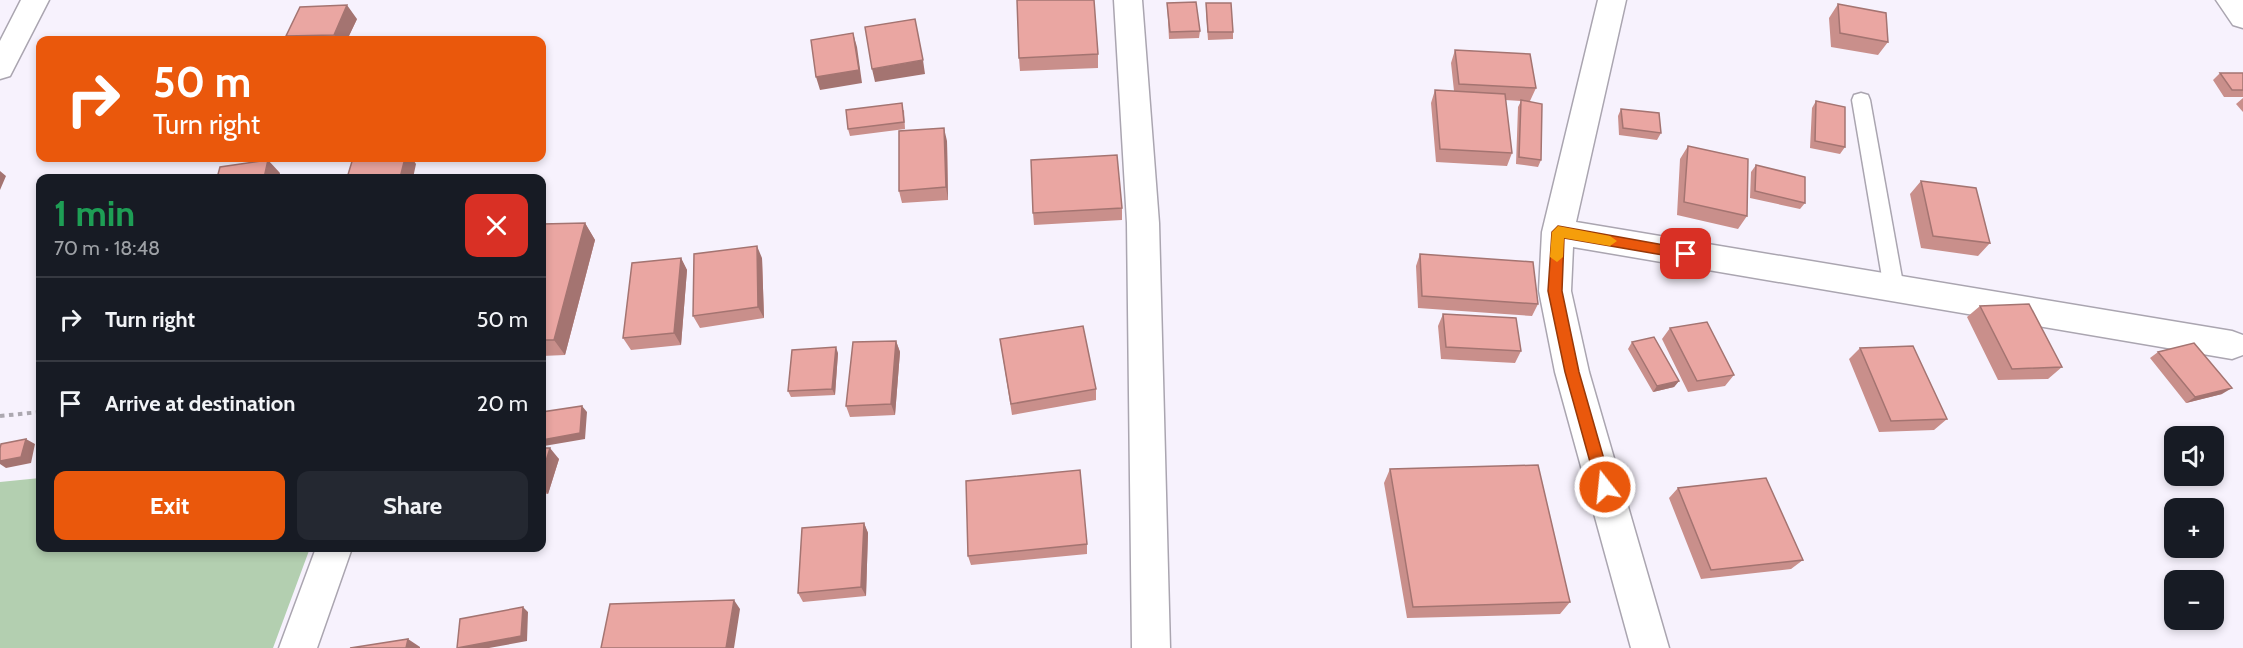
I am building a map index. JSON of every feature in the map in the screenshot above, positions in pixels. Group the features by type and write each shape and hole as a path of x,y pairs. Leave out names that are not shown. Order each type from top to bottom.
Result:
{"street":[{"path":"0,69 35,0"},
{"path":"1128,0 1143,223 1151,648"},
{"path":"1612,0 1558,232 1555,291 1572,372 1650,648"},
{"path":"2230,0 2243,18"},
{"path":"1558,232 2232,345"},
{"path":"298,648 333,552"}],"lane":[{"path":"1861,100 1894,289"}],"path":[{"path":"0,417 36,412"}],"green space":[{"path":"36,478 36,552 309,552 273,648 0,648 0,482"}],"building":[{"path":"1017,0 1094,0 1098,54 1019,58"},
{"path":"1196,2 1200,31 1170,32 1167,3"},
{"path":"1206,3 1231,3 1233,32 1208,32"},
{"path":"1838,4 1886,13 1888,42 1840,33"},
{"path":"347,5 334,35 286,36 300,7"},
{"path":"915,19 923,60 872,69 865,27"},
{"path":"853,33 859,70 816,77 811,40"},
{"path":"1455,50 1530,54 1536,88 1459,84"},
{"path":"2220,73 2243,73 2243,90 2232,90"},
{"path":"1435,90 1505,94 1512,153 1440,149"},
{"path":"1521,100 1542,104 1541,160 1519,157"},
{"path":"1816,101 1845,107 1845,147 1815,141"},
{"path":"902,103 904,122 848,129 846,110"},
{"path":"1621,109 1659,113 1661,133 1623,128"},
{"path":"944,128 946,187 899,191 899,131"},
{"path":"1688,146 1748,159 1747,216 1684,202"},
{"path":"1117,155 1122,208 1033,213 1031,160"},
{"path":"268,162 265,174 218,174 220,167"},
{"path":"352,162 404,162 401,174 348,174"},
{"path":"1756,165 1805,177 1805,203 1755,191"},
{"path":"1921,181 1976,188 1990,243 1933,236"},
{"path":"585,223 554,340 546,340 546,224"},
{"path":"757,246 758,307 693,316 694,254"},
{"path":"1420,254 1533,262 1538,304 1422,296"},
{"path":"681,258 674,333 623,338 632,263"},
{"path":"2029,304 2062,367 2012,369 1980,306"},
{"path":"1443,314 1516,318 1521,351 1446,347"},
{"path":"1707,322 1734,375 1697,381 1670,328"},
{"path":"1083,326 1096,389 1011,404 1000,339"},
{"path":"1654,337 1679,381 1657,386 1632,342"},
{"path":"896,341 891,404 846,406 853,342"},
{"path":"2194,343 2232,388 2195,397 2158,352"},
{"path":"1913,346 1947,419 1891,421 1860,348"},
{"path":"836,347 832,389 788,391 792,350"},
{"path":"582,406 580,433 546,439 546,411"},
{"path":"26,439 21,457 0,461 1,444"},
{"path":"546,448 550,448 546,461"},
{"path":"1538,465 1570,602 1413,607 1390,469"},
{"path":"1080,470 1087,544 968,556 966,481"},
{"path":"1766,478 1803,560 1711,570 1678,488"},
{"path":"864,523 861,587 798,593 802,528"},
{"path":"734,600 726,648 601,648 610,604"},
{"path":"523,607 521,636 457,648 460,619"},
{"path":"408,639 406,648 350,648"}],"slow traffic":[{"path":"1557,257 1558,232 1610,241"}],"route":[{"path":"1605,487 1572,372 1555,291 1558,232 1686,254"}]}
